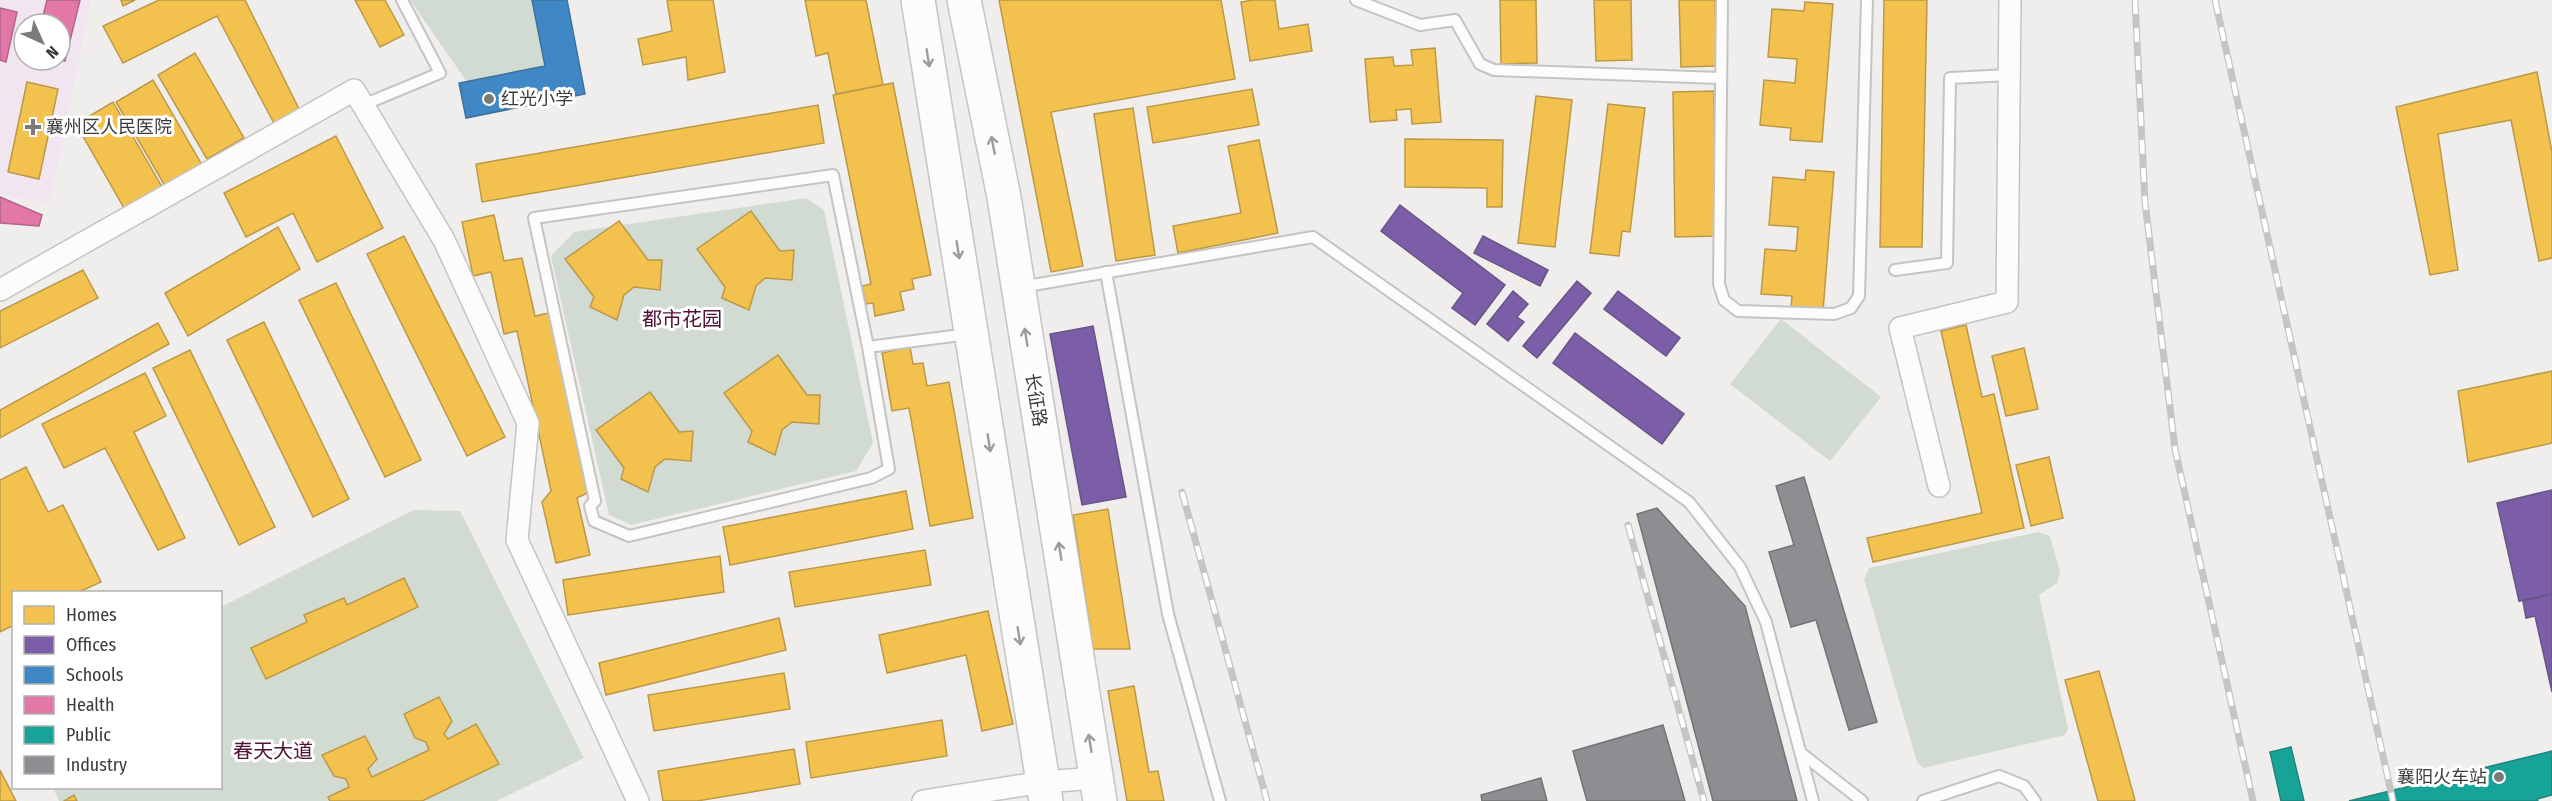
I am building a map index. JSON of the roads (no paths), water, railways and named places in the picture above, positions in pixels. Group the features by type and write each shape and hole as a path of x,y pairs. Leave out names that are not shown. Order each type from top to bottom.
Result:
{"main road":[{"path":"918,0 1044,792"},
{"name":"长征路","path":"964,0 1004,197 1098,789"}],"street":[{"path":"1939,486 1900,328 2007,302 2010,0"},
{"path":"0,291 354,90 444,240 528,423 517,540 638,801"},
{"path":"924,801 1098,789"}],"lane":[{"path":"363,105 440,73 402,0"},
{"path":"1356,0 1420,25 1455,20 1480,64 1494,70 1720,78"},
{"path":"1722,0 1719,284 1724,300 1738,311 1834,314 1851,308 1858,296 1867,0"},
{"path":"1895,270 1947,263 1950,78 2009,75"},
{"path":"832,174 868,347 889,469 871,478 629,536 594,521 590,506 595,501 534,219 832,174"},
{"path":"1018,287 1313,237 1689,502 1740,567 1766,622 1813,801"},
{"path":"1106,272 1168,614 1220,801"},
{"path":"868,347 971,333"},
{"path":"1800,753 1862,801"},
{"path":"1923,801 1999,776 2024,786 2035,801"}],"railway":[{"path":"2135,0 2145,202 2175,449 2253,801"},
{"path":"2215,0 2393,801"},
{"path":"1182,492 1267,801"},
{"path":"1628,525 1704,801"}],"place":[{"name":"红光小学","path":"489,99"},
{"name":"襄州区人民医院","path":"33,127"},
{"name":"襄阳火车站","path":"2499,777"}],"district":[{"name":"都市花园","path":"682,319"},
{"name":"春天大道","path":"273,751"}]}
